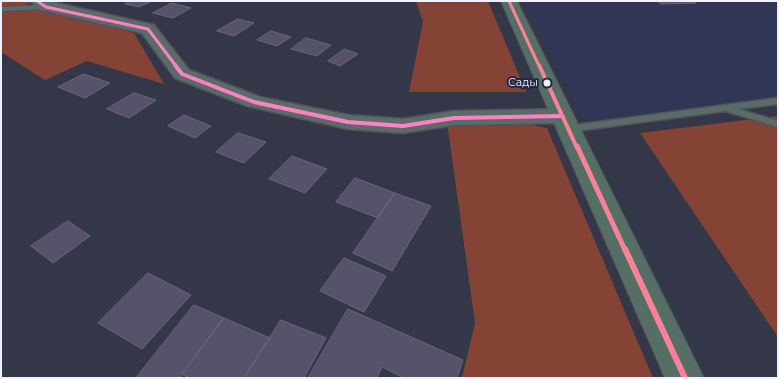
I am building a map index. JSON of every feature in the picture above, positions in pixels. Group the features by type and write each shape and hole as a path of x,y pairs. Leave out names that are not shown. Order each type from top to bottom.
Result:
{"main road":[{"path":"510,1 685,378"}],"street":[{"path":"42,4 148,29 182,74 254,102 348,122 404,126 454,118 565,123"}],"lane":[{"path":"1,9 42,4"},
{"path":"565,123 778,101"},
{"path":"724,108 778,124"}],"shaded area":[{"path":"1,1 32,1 27,4 134,33 164,84 87,61 45,80 1,52"},
{"path":"416,1 488,1 526,92 409,92 423,22"},
{"path":"523,1 778,1 778,99 583,121"},
{"path":"489,116 547,128 653,378 462,378 475,323 447,122"},
{"path":"778,116 778,337 640,133"}],"building":[{"path":"130,1 152,1 139,7 125,4"},
{"path":"658,1 693,1 696,3 661,4"},
{"path":"172,3 191,8 173,18 153,13"},
{"path":"238,19 254,23 234,36 217,31"},
{"path":"271,31 291,37 277,46 257,40"},
{"path":"306,38 331,45 317,56 291,49"},
{"path":"345,49 358,54 340,66 328,61"},
{"path":"84,74 110,83 85,98 58,87"},
{"path":"134,93 156,100 129,118 107,109"},
{"path":"184,115 211,126 195,138 168,126"},
{"path":"238,133 266,142 244,163 216,152"},
{"path":"292,156 327,169 305,193 269,179"},
{"path":"355,178 395,193 378,218 336,202"},
{"path":"395,193 431,206 392,271 353,253"},
{"path":"68,221 90,236 53,263 31,246"},
{"path":"344,258 386,276 364,312 320,291"},
{"path":"148,273 191,295 142,349 98,323"},
{"path":"194,305 224,318 180,378 136,378"},
{"path":"348,309 463,360 457,378 404,378 382,367 377,378 308,378"},
{"path":"224,318 270,338 244,378 189,378 182,374"},
{"path":"281,320 326,338 304,378 244,378"}],"transit line":[{"path":"37,1 46,7 148,29 182,74 254,102 348,122 403,126 454,118 562,116"},
{"path":"509,1 685,378"}],"place":[{"name":"Сады","path":"547,83"}]}
